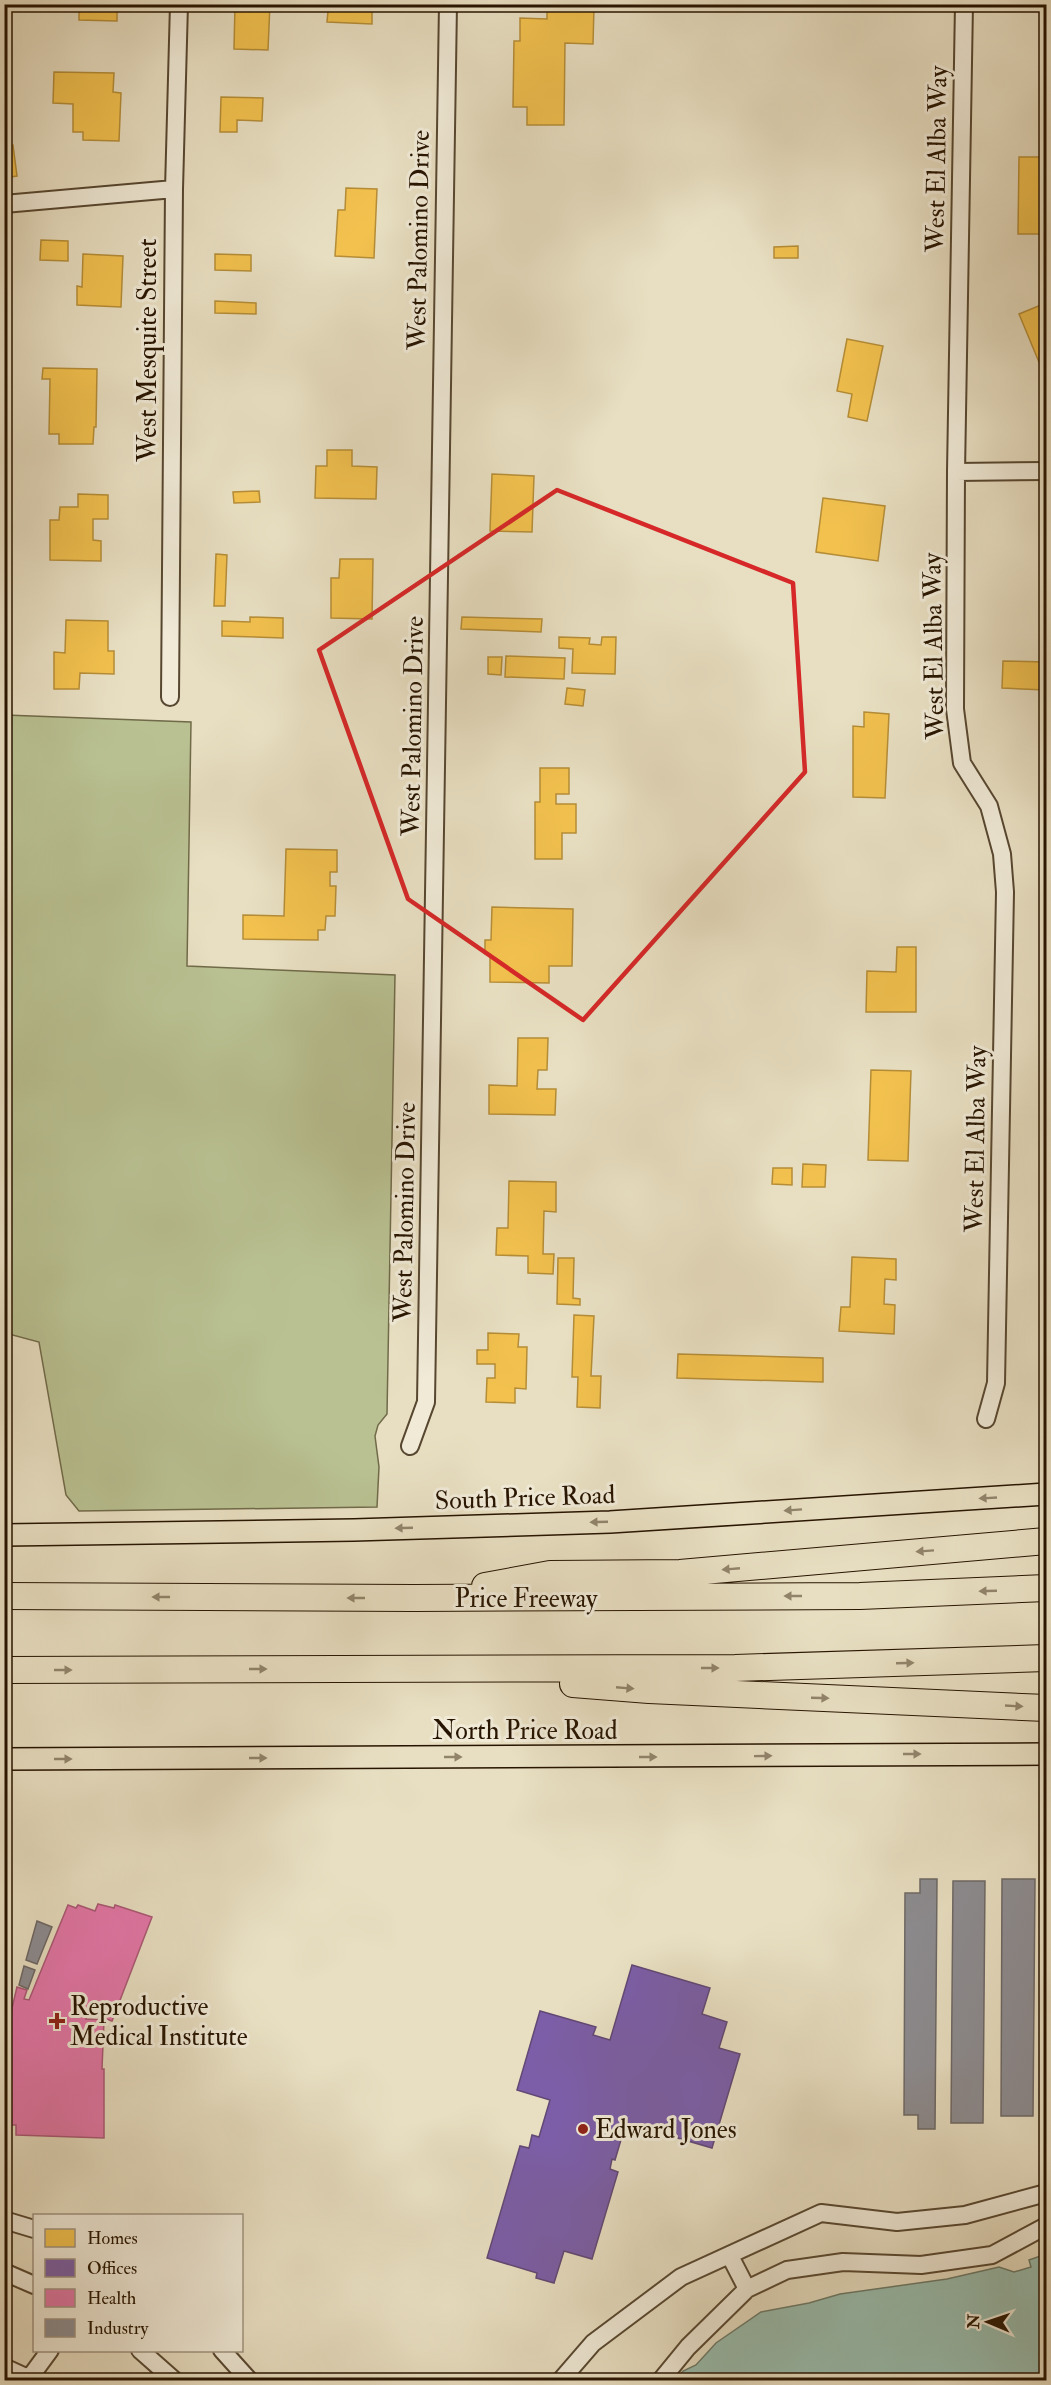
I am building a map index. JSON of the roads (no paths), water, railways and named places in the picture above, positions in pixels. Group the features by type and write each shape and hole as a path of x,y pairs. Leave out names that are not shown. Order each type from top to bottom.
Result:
{"highway":[{"path":"414,1598 550,1574 680,1573 1047,1541"},
{"name":"Price Freeway","path":"4,1596 414,1598 860,1596 1047,1588"},
{"path":"4,1670 735,1668 1047,1658"},
{"path":"399,1669 649,1690 1047,1708"}],"main road":[{"name":"South Price Road","path":"4,1534 354,1530 599,1522 1047,1494"},
{"name":"North Price Road","path":"4,1759 1047,1754"}],"street":[{"name":"West Mesquite Street","path":"170,697 174,189 179,4"},
{"name":"West Palomino Drive","path":"410,1446 426,1402 448,4"},
{"name":"West El Alba Way","path":"964,4 956,472 955,709 962,764 989,806 1002,854 1005,891 996,1383 986,1419"},
{"path":"4,204 174,189"},
{"path":"956,472 1047,471"},
{"path":"561,2380 592,2343 681,2277 821,2213 897,2222 965,2215 1047,2193"},
{"path":"4,2220 33,2229"},
{"path":"661,2380 688,2348 747,2289 787,2270 843,2262 921,2265 992,2255 1047,2226"},
{"path":"730,2256 747,2289"},
{"path":"4,2272 33,2285"},
{"path":"4,2367 26,2380 48,2352"},
{"path":"142,2352 174,2380"},
{"path":"224,2352 249,2380"}],"place":[{"name":"Reproductive Medical Institute","path":"57,2021"},
{"name":"Edward Jones","path":"583,2129"}]}
